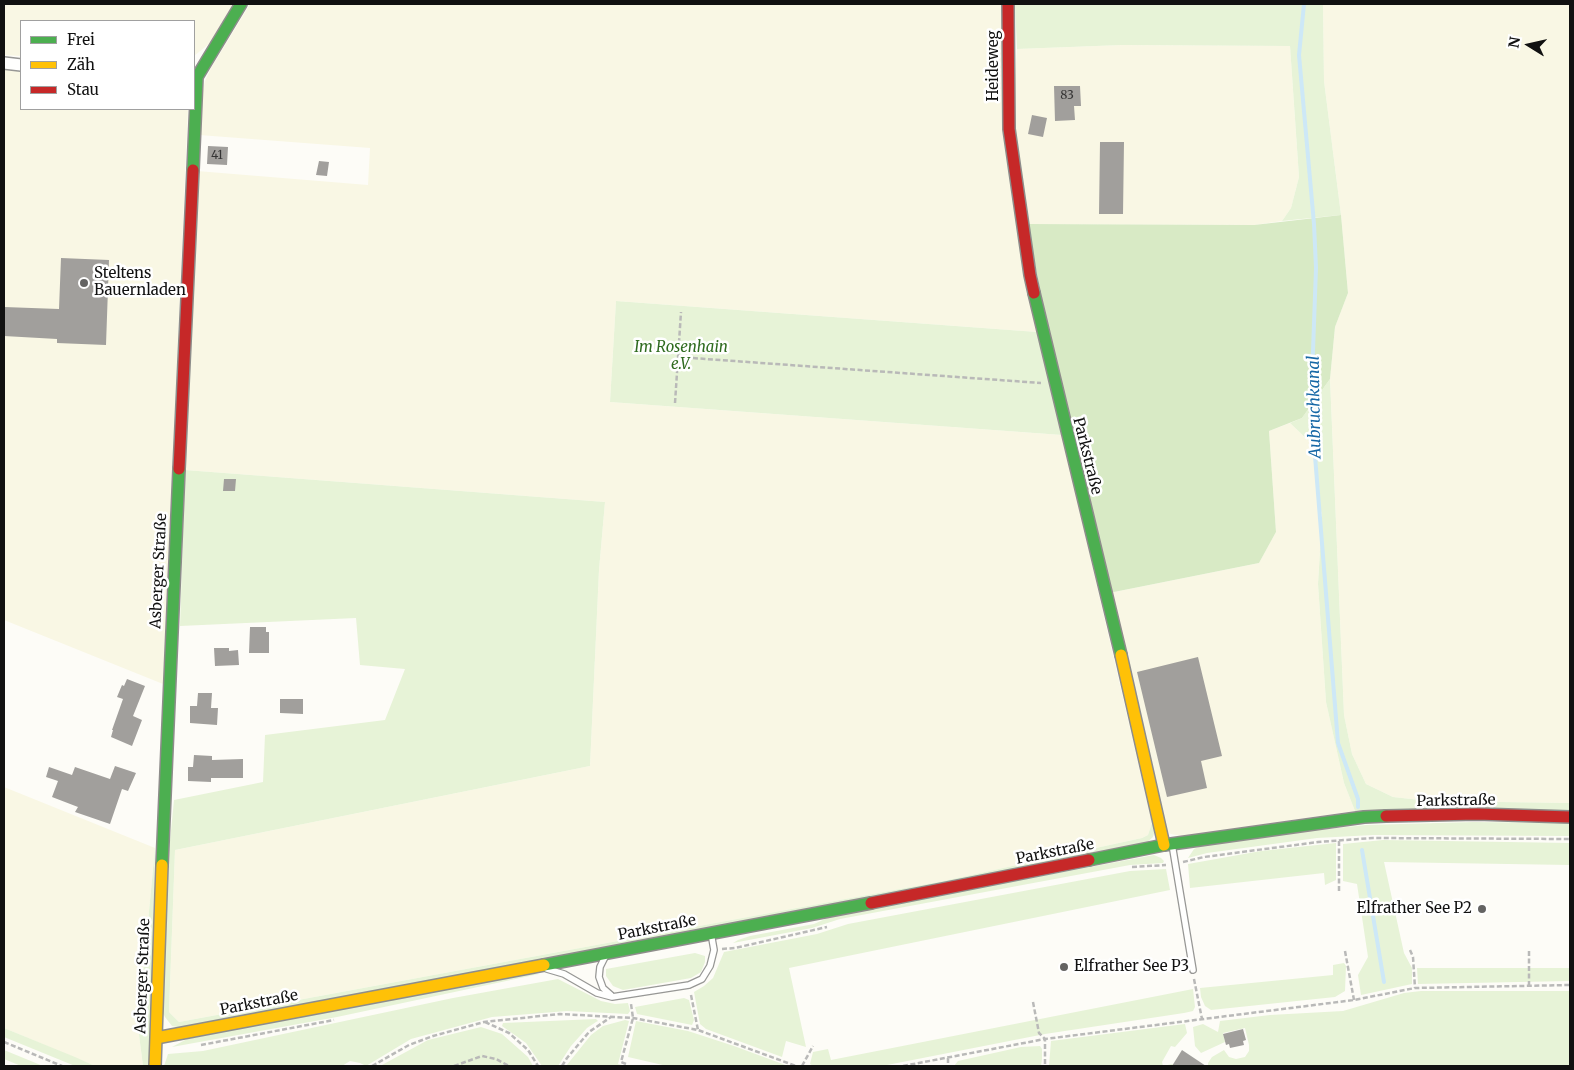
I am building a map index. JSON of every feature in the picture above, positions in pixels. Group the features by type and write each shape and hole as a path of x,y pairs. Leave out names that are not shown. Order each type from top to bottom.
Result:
{"street":[{"path":"195,77 241,4"},
{"name":"Heideweg","path":"1008,4 1009,129"},
{"path":"4,63 20,65"},
{"name":"Asberger Straße","path":"155,1066 163,821 194,110"},
{"name":"Parkstraße","path":"1009,129 1030,275 1054,382 1168,845"},
{"name":"Parkstraße","path":"156,1038 1168,845 1364,817 1477,814 1570,817"}],"lane":[{"path":"1168,845 1176,864 1193,970"},
{"path":"537,966 564,974 597,993 612,997 689,985 702,979 710,966 714,950 711,933"},
{"path":"607,952 600,967 599,977 603,988 612,997"}],"path":[{"path":"674,403 681,312"},
{"path":"678,357 1039,383 1054,382"},
{"path":"1127,868 1176,864 1204,856 1339,840 1373,838 1570,839"},
{"path":"1339,840 1339,891"},
{"path":"714,950 735,948 830,926"},
{"path":"1410,950 1413,957 1415,988"},
{"path":"1344,951 1354,1000"},
{"path":"1529,951 1529,986"},
{"path":"1193,970 1202,1019"},
{"path":"689,985 698,1030"},
{"path":"903,1066 1044,1039 1354,1000 1415,988 1570,985"},
{"path":"626,1064 621,1064 633,1018 629,994"},
{"path":"1033,1002 1039,1033 1044,1039 1045,1066"},
{"path":"372,1066 409,1045 433,1036 484,1022 560,1014 633,1018 698,1030 796,1066"},
{"path":"562,1066 589,1032 611,1017"},
{"path":"198,1046 342,1018"},
{"path":"484,1022 509,1033 528,1050 538,1066"},
{"path":"4,1042 62,1066"},
{"path":"802,1066 812,1046"},
{"path":"454,1066 482,1056 496,1059 509,1066"},
{"path":"948,1058 948,1066"}],"shaded area":[{"path":"4,4 233,4 210,43 195,55 195,20 20,20 20,56 4,55"},
{"path":"250,4 1005,5 1006,127 1037,332 616,301 610,402 1062,435 1152,823 1148,835 1142,838 943,881 179,1022 169,1012 175,850 590,766 599,570 605,502 185,470 197,171 368,185 370,148 199,135 201,98 205,81"},
{"path":"1323,4 1570,4 1570,803 1429,801 1393,797 1366,784 1352,754 1344,715 1330,379 1335,327 1348,293 1341,215 1324,81"},
{"path":"1122,45 1290,46 1299,177 1291,208 1282,221 1254,225 1027,224 1011,137 1017,49"},
{"path":"4,69 20,71 20,110 188,110 163,684 4,620"},
{"path":"1290,423 1313,445 1322,518 1318,584 1326,702 1344,783 1355,811 1181,836 1171,834 1166,830 1109,593 1259,563 1276,532 1269,431"},
{"path":"4,787 155,848 138,1027 143,1066 95,1066 4,1028"}],"green space":[{"path":"1015,4 1323,4 1324,81 1341,215 1282,221 1291,208 1299,177 1290,46 1122,45 1017,49"},
{"path":"1341,215 1348,293 1335,327 1330,379 1302,418 1269,431 1276,532 1259,563 1109,593 1056,369 1027,224 1254,225"},
{"name":"Im Rosenhain e.V.","path":"616,301 1037,332 1062,435 610,402"},
{"path":"1330,379 1344,715 1352,754 1366,784 1393,797 1429,801 1570,803 1570,812 1355,811 1344,783 1326,702 1318,584 1322,518 1313,445 1290,423 1302,418"},
{"path":"185,470 605,502 599,570 590,766 175,850 169,1012 179,1022 943,881 1142,838 1148,835 1152,823 1155,830 1153,837 1145,844 182,1028 172,1026 162,1011 169,851 174,800 263,782 265,735 385,720 405,669 360,665 356,618 180,626"},
{"path":"1474,822 1570,823 1570,836 1373,835 1317,838 1207,853 1188,858 1194,849 1201,846 1308,831 1366,825"},
{"path":"1383,840 1570,843 1570,865 1384,862 1404,953 1412,968 1412,984 1361,995 1358,975 1368,957 1357,884 1343,881 1343,844"},
{"path":"1336,843 1336,880 1325,885 1324,873 1190,888 1188,864 1261,851"},
{"path":"155,848 150,1066 143,1066 138,1027"},
{"path":"1154,855 1161,858 1164,861 1163,863 1130,865 840,919 812,928 733,943 750,936 814,924 834,915"},
{"path":"1166,869 1170,890 789,968 806,1047 786,1041 782,1057 706,1029 700,1024 694,992 713,978 724,952 817,934 848,924 1130,871"},
{"path":"695,953 705,956 705,962 701,972 691,978 623,990 613,986 606,976 606,969"},
{"path":"1344,963 1346,966 1345,991 1335,997 1211,1010 1205,1006 1201,997 1200,988 1333,975 1333,965"},
{"path":"1417,968 1570,968 1570,981 1418,984"},
{"path":"527,973 539,974 337,1017 172,1047 187,1039"},
{"path":"558,979 601,1001 615,1004 628,1003 630,1011 628,1014 567,1011 492,1017 411,1039 366,1066 350,1061 342,1066 164,1066 168,1054 203,1051 453,998"},
{"path":"1193,989 1195,1007 1193,1011 1184,1013 1045,1034 882,1066 813,1066 810,1064 813,1052 828,1049 831,1060"},
{"path":"1421,991 1570,991 1570,1066 1208,1066 1212,1057 1224,1050 1229,1057 1236,1059 1245,1057 1249,1051 1249,1045 1245,1028 1223,1033 1225,1042 1201,1053 1195,1046 1193,1027 1203,1024 1218,1032 1220,1021 1270,1015 1343,1011 1404,993"},
{"path":"684,998 689,1000 694,1020 692,1025 637,1014 635,1007"},
{"path":"596,1019 598,1021 587,1028 571,1046 558,1066 542,1066 526,1043 502,1026 503,1023"},
{"path":"625,1020 629,1021 618,1064 626,1066 566,1066 591,1035 603,1026"},
{"path":"636,1021 688,1031 788,1066 667,1066 628,1057"},
{"path":"1185,1024 1187,1033 1175,1047 1171,1046 1162,1062 1163,1066 1049,1066 1051,1041"},
{"path":"481,1027 502,1034 528,1057 533,1066 380,1066 428,1040"},
{"path":"4,1028 95,1066 75,1066 4,1037"},
{"path":"1040,1046 1042,1049 1041,1066 954,1066 958,1061 1021,1047"},
{"path":"4,1050 43,1066 21,1066 4,1059"}],"building":[{"path":"1054,86 1080,86 1081,106 1074,106 1075,120 1055,121"},
{"path":"1032,115 1047,118 1043,137 1028,134"},
{"path":"1100,142 1124,142 1123,214 1099,214"},
{"path":"208,146 228,147 227,165 207,164"},
{"path":"319,161 329,162 327,176 316,175"},
{"name":"Steltens Bauernladen","path":"61,258 109,260 106,345 57,343 57,339 4,336 4,307 59,309"},
{"path":"224,479 236,479 235,491 223,491"},
{"path":"250,627 266,627 266,632 269,632 269,653 249,653"},
{"path":"214,648 229,648 229,651 238,650 239,665 215,666"},
{"path":"1198,657 1222,756 1201,761 1207,788 1167,797 1137,672"},
{"path":"127,679 145,686 133,716 142,720 132,746 111,737 123,699 117,697"},
{"path":"198,693 212,693 211,708 218,708 217,725 190,723 190,706 197,706"},
{"path":"280,699 303,699 303,714 280,713"},
{"path":"194,755 212,756 212,760 243,759 243,778 211,778 211,782 188,781 188,767 193,767"},
{"path":"115,766 136,773 128,791 122,789 110,824 75,812 78,807 52,797 58,781 46,777 49,767 72,775 75,767 110,779"},
{"path":"1243,1029 1246,1040 1243,1041 1244,1045 1230,1048 1229,1044 1226,1045 1223,1034"},
{"path":"1182,1050 1206,1066 1172,1066"}],"waterway":[{"name":"Aubruchkanal","path":"1304,4 1299,55 1314,224 1316,268 1311,406 1338,743 1358,799 1358,807"},
{"name":"Aubruchkanal","path":"1362,850 1384,982"}],"traffic: fast":[{"path":"193,170 197,77 241,4"},
{"path":"1034,293 1121,655"},
{"path":"162,865 179,469"},
{"path":"1089,860 1164,845 1364,817 1386,816"},
{"path":"544,965 871,903"}],"traffic: slow":[{"path":"1121,655 1164,845"},
{"path":"155,1066 162,865"},
{"path":"156,1038 544,965"}],"traffic: jam":[{"path":"1008,4 1009,129 1034,293"},
{"path":"179,469 193,170"},
{"path":"1386,816 1477,814 1570,817"},
{"path":"871,903 1089,860"}],"place":[{"name":"Steltens Bauernladen","path":"84,283"},
{"name":"Elfrather See P2","path":"1482,909"},
{"name":"Elfrather See P3","path":"1064,967"}]}
